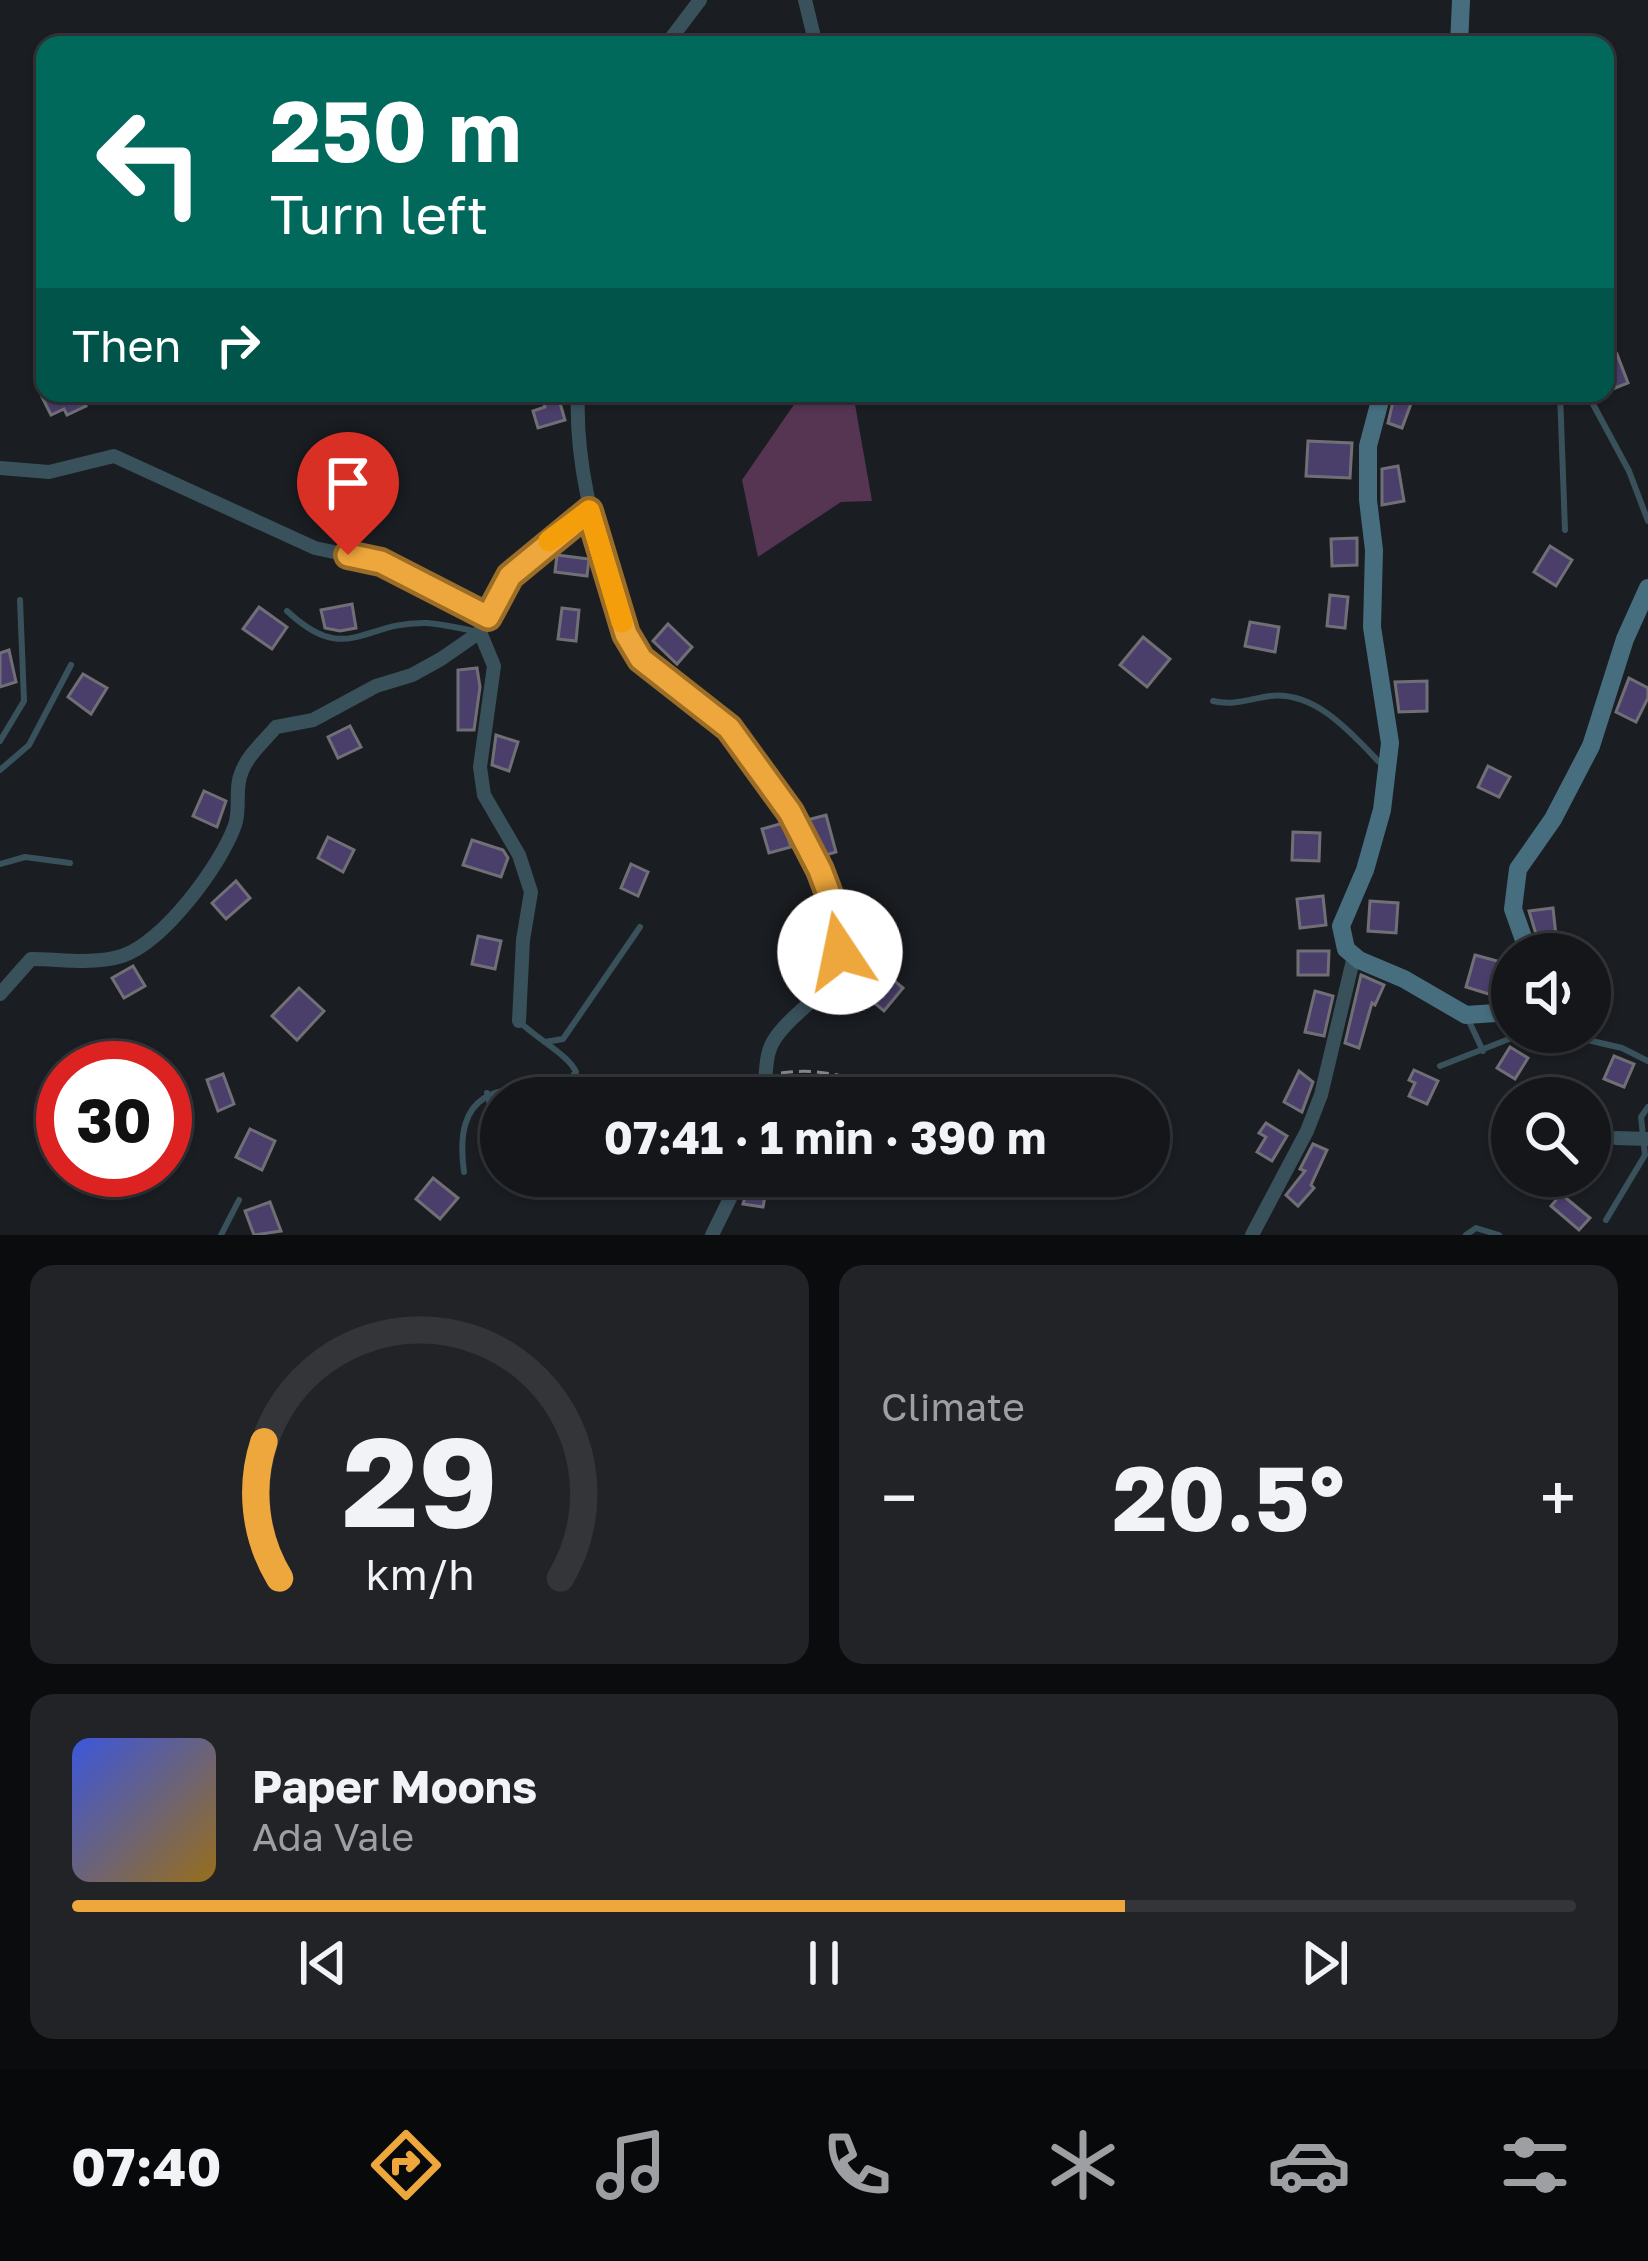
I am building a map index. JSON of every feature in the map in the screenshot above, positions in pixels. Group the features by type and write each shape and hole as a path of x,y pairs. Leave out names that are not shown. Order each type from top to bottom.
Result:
{"street":[{"path":"673,36 700,0"},
{"path":"805,0 814,36"},
{"path":"1460,36 1461,0"},
{"path":"578,402 577,432 589,511 633,647 641,659 729,728 790,812 820,870 841,926 840,952 831,979 821,996 775,1038 765,1059 764,1077"},
{"path":"1380,402 1368,446 1368,500 1374,550 1372,627 1390,743 1382,810 1365,870 1341,926 1346,949 1354,956 1466,1015 1491,1013"},
{"path":"0,468 50,472 114,456 315,548 381,562 484,625 494,666 480,766 484,795 519,855 531,892 519,1022"},
{"path":"0,994 31,959 92,962 127,955 180,910 216,863 235,826 242,770 276,727 314,720 376,686 442,659 484,625 510,576 589,511"},
{"path":"1521,933 1513,909 1518,869 1553,819 1591,746 1625,639 1648,588"},
{"path":"1252,1235 1322,1095 1354,956"},
{"path":"1616,1138 1645,1139"},
{"path":"712,1235 731,1197"}],"lane":[{"path":"1560,402 1565,530"},
{"path":"1592,402 1629,472 1648,521"},
{"path":"0,741 24,701 20,600"},
{"path":"286,611 306,629 337,642 425,623 484,625"},
{"path":"0,770 28,746 71,665"},
{"path":"1213,701 1229,705 1274,696 1296,698 1339,720 1385,767"},
{"path":"0,864 25,857 70,863"},
{"path":"541,1043 562,1039 640,927"},
{"path":"1466,1015 1483,1052"},
{"path":"519,1022 541,1043 570,1059 576,1072 572,1077"},
{"path":"1611,1045 1648,1061"},
{"path":"1440,1066 1491,1048"},
{"path":"464,1172 462,1154 471,1110 480,1101"},
{"path":"1606,1220 1645,1156 1640,1117 1648,1107"},
{"path":"221,1235 239,1200"},
{"path":"1466,1235 1476,1228 1499,1235"}],"path":[{"path":"777,1077 781,1072 802,1071 846,1077"}],"shaded area":[{"path":"796,402 855,402 872,501 841,502 758,557 742,480"}],"building":[{"path":"1614,355 1628,383 1614,388"},
{"path":"44,402 84,402 86,406 67,415 64,409 51,415"},
{"path":"544,402 560,402 565,420 538,428 533,411 545,407"},
{"path":"1393,402 1412,402 1402,428 1388,423"},
{"path":"1308,441 1352,443 1350,478 1306,476"},
{"path":"1398,466 1404,501 1382,505 1382,469"},
{"path":"1357,538 1357,565 1332,566 1331,539"},
{"path":"1550,546 1572,560 1556,586 1534,572"},
{"path":"557,555 589,559 587,576 555,572"},
{"path":"1330,595 1348,597 1345,628 1327,626"},
{"path":"352,604 356,628 325,628 321,610"},
{"path":"259,607 287,627 272,649 243,629"},
{"path":"562,608 579,610 576,641 558,639"},
{"path":"1250,622 1279,627 1275,652 1245,646"},
{"path":"668,624 692,647 677,664 653,641"},
{"path":"1143,637 1170,659 1147,687 1120,665"},
{"path":"9,650 16,682 0,687 0,653"},
{"path":"477,668 480,687 474,730 458,730 458,670"},
{"path":"83,674 107,688 91,714 68,697"},
{"path":"1629,678 1648,688 1636,722 1616,712"},
{"path":"1427,681 1427,711 1399,712 1395,682"},
{"path":"350,726 361,747 338,758 328,737"},
{"path":"496,735 518,742 509,771 492,765"},
{"path":"1488,766 1510,777 1499,797 1478,787"},
{"path":"204,791 226,801 217,827 193,816"},
{"path":"826,815 836,852 826,855 807,820"},
{"path":"783,823 791,847 769,853 762,829"},
{"path":"1293,832 1320,833 1319,861 1292,860"},
{"path":"328,837 354,850 343,872 318,858"},
{"path":"472,840 503,850 508,858 501,877 463,865"},
{"path":"631,864 648,872 638,896 621,888"},
{"path":"236,881 250,898 226,919 212,903"},
{"path":"1323,896 1326,925 1300,928 1297,899"},
{"path":"1370,901 1398,903 1396,933 1368,931"},
{"path":"1553,908 1556,933 1536,933 1529,911"},
{"path":"812,913 824,914 829,950 812,950"},
{"path":"478,936 501,941 495,969 472,964"},
{"path":"1298,951 1329,951 1328,975 1298,975"},
{"path":"1475,955 1491,959 1491,995 1466,987"},
{"path":"133,966 145,986 124,998 112,978"},
{"path":"879,968 903,988 884,1011 860,991"},
{"path":"1361,975 1384,985 1375,1005 1372,1003 1359,1048 1345,1043"},
{"path":"299,988 324,1011 297,1040 272,1016"},
{"path":"1315,991 1333,996 1324,1036 1305,1032"},
{"path":"1506,1053 1528,1058 1516,1077 1497,1068"},
{"path":"1614,1056 1634,1064 1624,1087 1605,1077"},
{"path":"1414,1070 1438,1081 1427,1104 1409,1096"},
{"path":"1299,1071 1313,1082 1302,1112 1284,1102"},
{"path":"223,1074 234,1104 218,1111 207,1080"},
{"path":"1266,1123 1287,1136 1272,1161 1257,1152 1266,1137 1259,1133"},
{"path":"250,1129 275,1141 262,1170 236,1157"},
{"path":"1313,1144 1327,1150 1311,1185 1314,1188 1298,1206 1286,1195 1305,1171 1300,1169"},
{"path":"433,1178 458,1198 440,1219 416,1199"},
{"path":"745,1197 765,1197 763,1207 743,1204"},
{"path":"1565,1197 1590,1218 1579,1230 1551,1206"},
{"path":"270,1202 281,1231 254,1235 245,1211"}],"slow traffic":[{"path":"549,541 589,511 622,622"}],"route":[{"path":"348,555 381,562 488,617 510,576 589,511 626,634 641,659 729,728 790,812 820,870 841,926 840,952"}]}
